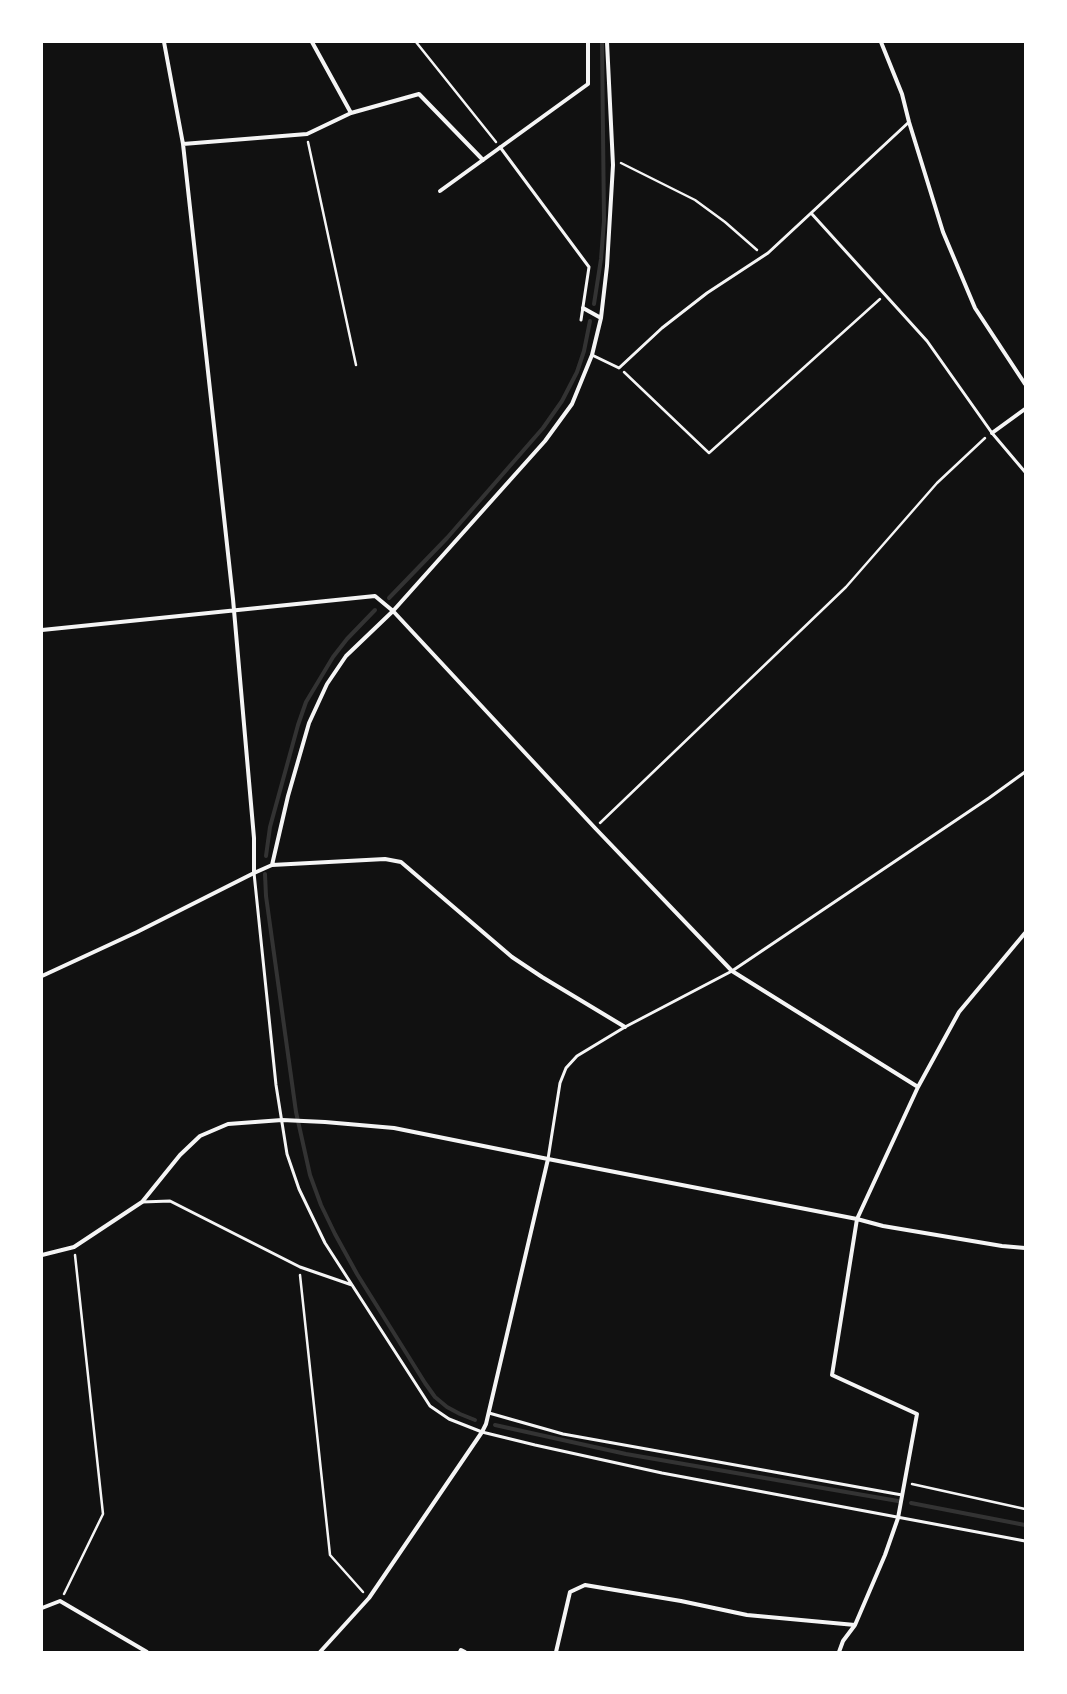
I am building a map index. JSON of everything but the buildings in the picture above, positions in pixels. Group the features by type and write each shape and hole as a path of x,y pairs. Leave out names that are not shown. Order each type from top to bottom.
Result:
{"street":[{"path":"164,42 183,144 234,610 254,838 254,873"},
{"path":"312,42 351,113"},
{"path":"440,191 588,84 588,42"},
{"path":"272,865 288,796 309,723 327,684 346,656 393,611 545,441 572,404 592,355 601,318 607,266 613,159 607,42"},
{"path":"881,42 902,94 942,232 975,308 1025,384"},
{"path":"183,144 307,134 351,113 419,94 483,160"},
{"path":"583,308 601,318"},
{"path":"992,433 1025,409"},
{"path":"42,630 375,596 393,611 595,828 732,971 918,1087"},
{"path":"42,976 137,932 272,865 385,859 401,862 512,957 542,977 625,1027"},
{"path":"839,1652 843,1641 855,1625 885,1555 898,1518 917,1414 832,1375 857,1219 918,1087 959,1012 1025,933"},
{"path":"42,1255 74,1247 142,1202 180,1155 200,1136 228,1124 282,1120 394,1128 857,1219 883,1226 1002,1246 1025,1248"},
{"path":"320,1652 369,1598 482,1432 489,1413 548,1159"},
{"path":"556,1652 570,1592 585,1585 681,1601 747,1615 855,1625"},
{"path":"42,1608 60,1601 147,1652"},
{"path":"460,1652 461,1650 465,1652"}],"lane":[{"path":"592,355 619,368 662,328 707,293 764,256 909,122"},
{"path":"500,147 589,267 581,320"},
{"path":"811,213 927,341 992,433 1025,472"},
{"path":"548,1159 560,1083 566,1068 577,1056 625,1027 732,971 976,807 1025,772"},
{"path":"254,873 276,1085 287,1154 299,1189 325,1243 430,1406 449,1419 482,1432 535,1445 662,1473 1025,1541"},
{"path":"142,1202 170,1202 300,1267 352,1285"},
{"path":"489,1413 562,1434 902,1495"}],"path":[{"path":"416,42 500,147"},
{"path":"307,134 356,365"},
{"path":"613,159 695,200 725,222 764,256"},
{"path":"619,368 709,453 885,294"},
{"path":"595,828 846,587 937,483 992,433"},
{"path":"60,1601 103,1514 74,1247"},
{"path":"300,1267 330,1555 369,1598"},
{"path":"904,1482 1025,1509"}],"waterway":[{"path":"594,304 601,259 604,221 602,42"},
{"path":"389,598 447,538 543,428 562,401 577,372 584,351 590,321"},
{"path":"266,856 270,827 298,725 306,702 333,657 347,639 375,610"},
{"path":"265,874 266,896 296,1112 310,1175 321,1205 357,1274 435,1397 447,1407 475,1420"},
{"path":"495,1425 626,1454 898,1501"},
{"path":"911,1503 1025,1525"}]}
